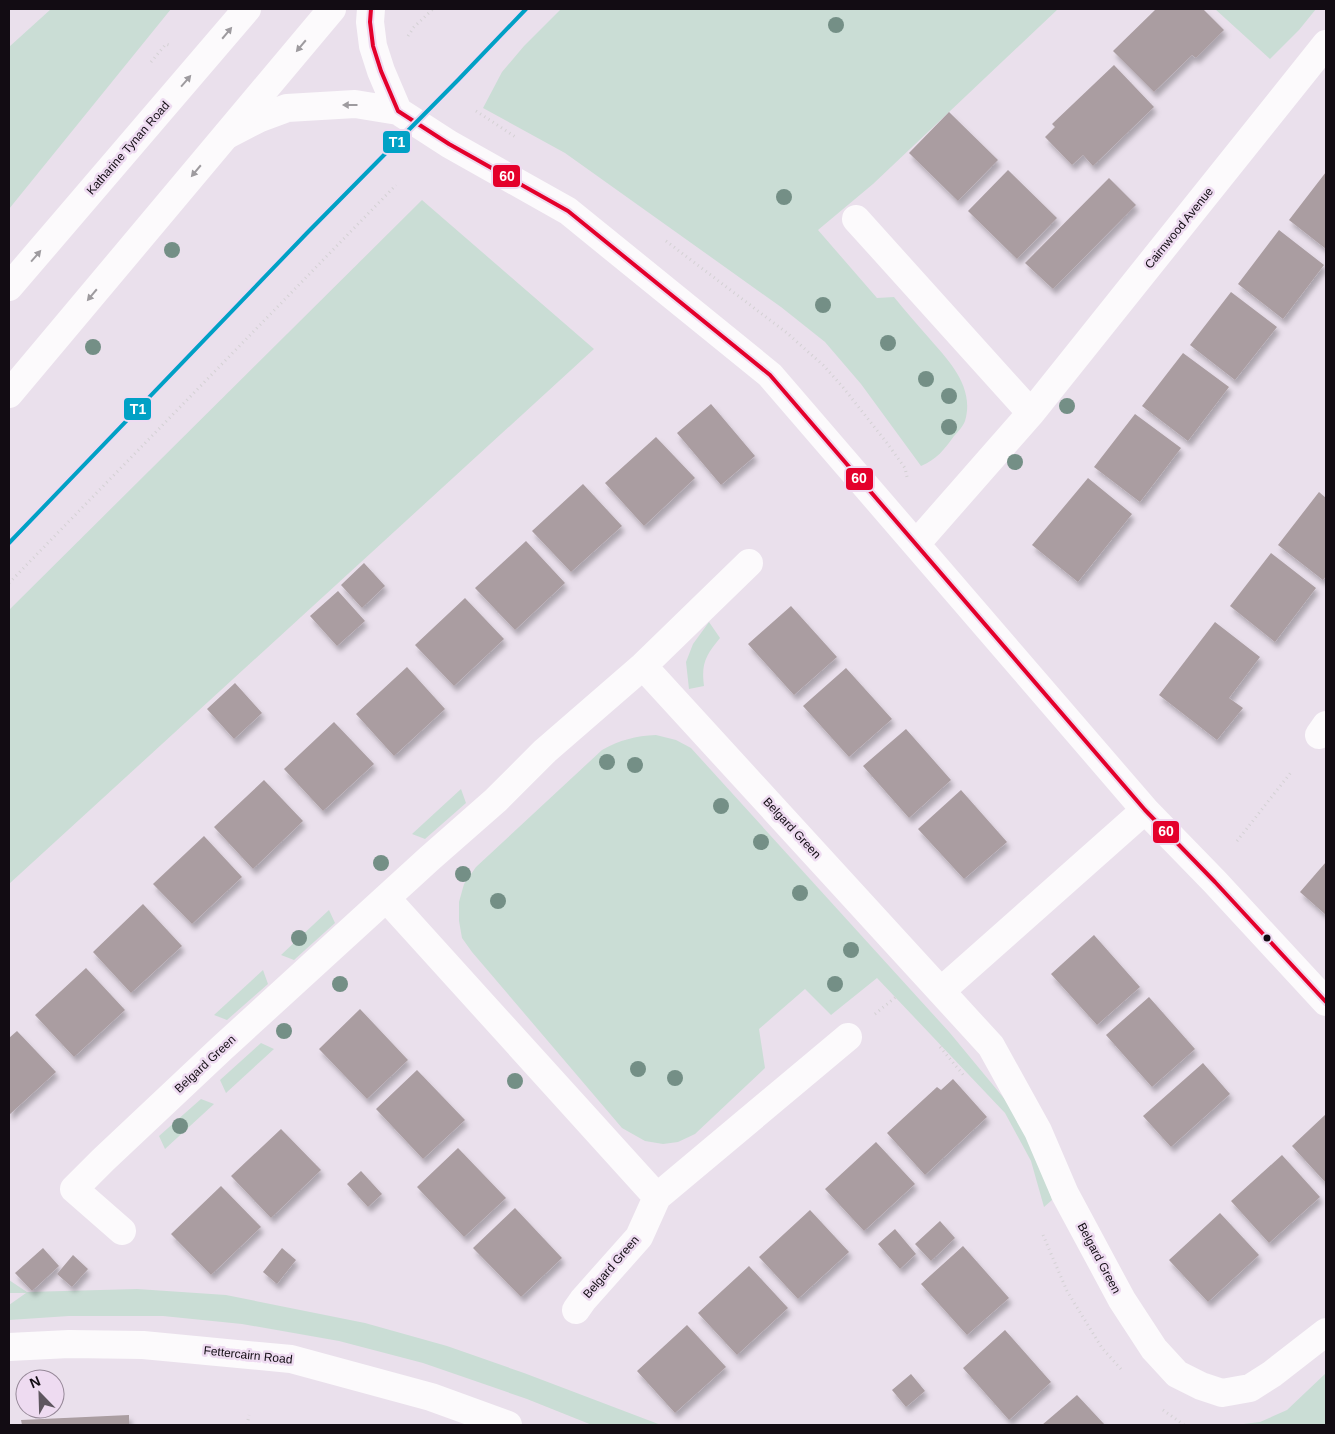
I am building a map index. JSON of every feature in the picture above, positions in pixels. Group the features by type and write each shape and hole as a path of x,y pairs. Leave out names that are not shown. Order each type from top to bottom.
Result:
{"street":[{"name":"Katharine Tynan Road","path":"9,287 247,9"},
{"path":"9,394 332,9"},
{"path":"371,9 370,22 373,46 398,112"},
{"name":"Cairnwood Avenue","path":"916,544 1031,412 1326,44"},
{"path":"226,135 260,118 287,108 355,104 398,112 449,144 568,211 770,375 1145,810 1222,889 1326,1002"},
{"path":"856,219 1031,412"},
{"name":"Belgard Green","path":"122,1231 74,1189 222,1048 387,899 436,852 496,800 545,751 643,666 749,563"},
{"name":"Belgard Green","path":"643,666 991,1046 1038,1132 1065,1194 1122,1300 1154,1349 1177,1374 1201,1386 1222,1393 1250,1388 1272,1374 1326,1332"},
{"path":"941,990 1145,810"},
{"path":"387,899 657,1196"},
{"name":"Belgard Green","path":"576,1310 639,1237 657,1196 848,1037"},
{"name":"Fettercairn Road","path":"9,1347 69,1344 143,1345 291,1359 431,1397 508,1425"}],"path":[{"path":"408,37 414,27 432,9"},
{"path":"9,583 396,185"},
{"path":"1237,841 1292,771"},
{"path":"848,1037 896,996 903,1003"},
{"path":"940,1047 970,1083"},
{"path":"1040,1228 1067,1291 1102,1348 1124,1371"},
{"path":"1161,1408 1184,1425"},
{"path":"247,1425 249,1415"}],"green space":[{"path":"51,9 171,9 9,209 9,47"},
{"path":"561,9 1058,9 873,184 818,230 877,298 894,297 952,365 958,375 966,397 965,421 940,454 921,466 861,384 825,342 781,307 565,153 483,108 502,72 524,46"},
{"path":"1215,9 1316,9 1299,30 1270,59"},
{"path":"422,200 594,349 9,884 9,610"},
{"path":"709,622 720,638 711,649 704,665 704,686 689,689 686,662 693,644"},
{"path":"656,735 676,740 691,748 950,1033 1012,1108 1038,1155 1052,1200 1044,1207 1031,1161 1005,1113 877,978 831,1015 805,989 759,1029 765,1068 695,1134 678,1142 663,1144 645,1141 622,1128 472,952 462,938 459,921 459,902 464,884 476,867 602,750 628,739"},
{"path":"461,789 466,803 425,839 412,834"},
{"path":"329,910 335,923 294,960 281,955"},
{"path":"263,970 268,984 227,1020 214,1015"},
{"path":"261,1043 274,1049 226,1093 220,1080"},
{"path":"201,1099 214,1104 165,1149 159,1136"},
{"path":"9,1280 27,1292 137,1289 226,1295 365,1323 447,1346 661,1425 592,1425 527,1399 423,1363 339,1341 242,1324 163,1316 69,1316 9,1320 9,1305 26,1293 9,1293"},
{"path":"1326,1373 1326,1425 1235,1425 1260,1422 1287,1410"}],"building":[{"path":"1156,9 1203,9 1224,30 1196,58 1192,55 1154,92 1113,51"},
{"path":"1114,65 1154,107 1093,166 1083,155 1072,165 1045,137 1055,127 1052,124"},
{"path":"949,112 998,160 958,201 909,153"},
{"path":"1008,170 1057,218 1017,259 968,211"},
{"path":"1326,172 1326,249 1289,220"},
{"path":"1109,178 1136,205 1053,289 1025,263"},
{"path":"1279,230 1324,265 1283,319 1238,284"},
{"path":"1231,292 1277,327 1235,380 1190,345"},
{"path":"1183,353 1229,387 1188,441 1142,406"},
{"path":"711,404 755,456 721,485 677,433"},
{"path":"1135,414 1181,448 1140,502 1094,467"},
{"path":"656,437 695,478 644,526 605,483"},
{"path":"1088,478 1132,514 1078,582 1032,545"},
{"path":"583,484 622,526 571,572 532,531"},
{"path":"1319,492 1326,498 1326,576 1323,580 1278,545"},
{"path":"526,541 565,583 515,630 475,588"},
{"path":"1271,553 1316,588 1275,642 1230,606"},
{"path":"364,563 385,586 362,608 341,585"},
{"path":"338,591 365,621 337,646 310,616"},
{"path":"465,598 504,639 454,686 415,645"},
{"path":"791,606 837,657 794,695 748,644"},
{"path":"1215,622 1260,657 1229,698 1243,708 1217,740 1159,695"},
{"path":"407,667 445,709 394,756 356,714"},
{"path":"846,668 892,719 849,757 803,706"},
{"path":"235,683 262,713 234,739 207,709"},
{"path":"334,722 374,764 323,811 284,769"},
{"path":"906,729 951,780 909,818 863,766"},
{"path":"264,780 303,821 253,869 214,827"},
{"path":"961,790 1007,842 964,879 918,829"},
{"path":"204,836 242,877 192,924 153,884"},
{"path":"1326,862 1326,915 1300,892"},
{"path":"143,904 182,946 131,993 93,952"},
{"path":"1094,935 1140,987 1097,1025 1051,974"},
{"path":"86,968 125,1010 74,1057 35,1015"},
{"path":"1149,997 1195,1049 1152,1087 1106,1035"},
{"path":"360,1009 408,1060 367,1099 319,1049"},
{"path":"17,1031 56,1072 9,1115 9,1038"},
{"path":"1203,1063 1230,1094 1171,1147 1143,1116"},
{"path":"417,1070 465,1120 423,1159 376,1109"},
{"path":"953,1079 987,1117 925,1175 887,1133 937,1087 941,1090"},
{"path":"1326,1114 1326,1183 1292,1146"},
{"path":"281,1129 321,1170 271,1218 231,1176"},
{"path":"876,1142 915,1184 864,1231 825,1189"},
{"path":"458,1148 506,1198 464,1237 417,1187"},
{"path":"1282,1155 1320,1197 1269,1243 1231,1201"},
{"path":"361,1171 382,1194 368,1207 347,1184"},
{"path":"221,1186 261,1227 211,1275 171,1234"},
{"path":"515,1208 562,1258 521,1297 473,1248"},
{"path":"810,1210 849,1252 798,1299 759,1257"},
{"path":"1220,1213 1259,1255 1208,1302 1169,1260"},
{"path":"940,1221 955,1238 931,1261 915,1244"},
{"path":"895,1229 916,1254 900,1269 878,1244"},
{"path":"963,1246 1009,1298 967,1335 921,1284"},
{"path":"43,1248 59,1266 32,1291 15,1273"},
{"path":"282,1248 296,1260 277,1284 263,1272"},
{"path":"73,1255 88,1269 72,1287 57,1274"},
{"path":"749,1266 788,1308 737,1355 698,1313"},
{"path":"687,1325 726,1367 675,1413 637,1371"},
{"path":"1005,1330 1051,1382 1009,1420 963,1368"},
{"path":"911,1374 925,1391 906,1407 892,1390"},
{"path":"1077,1395 1105,1425 1042,1425"},
{"path":"129,1415 129,1425 22,1425 21,1420"}],"transit line":[{"name":"60","path":"371,9 370,22 373,46 381,71 398,111 449,144 568,211 770,375 1145,810 1215,882 1326,1002"},
{"name":"T1","path":"9,543 307,233 526,9"}]}
